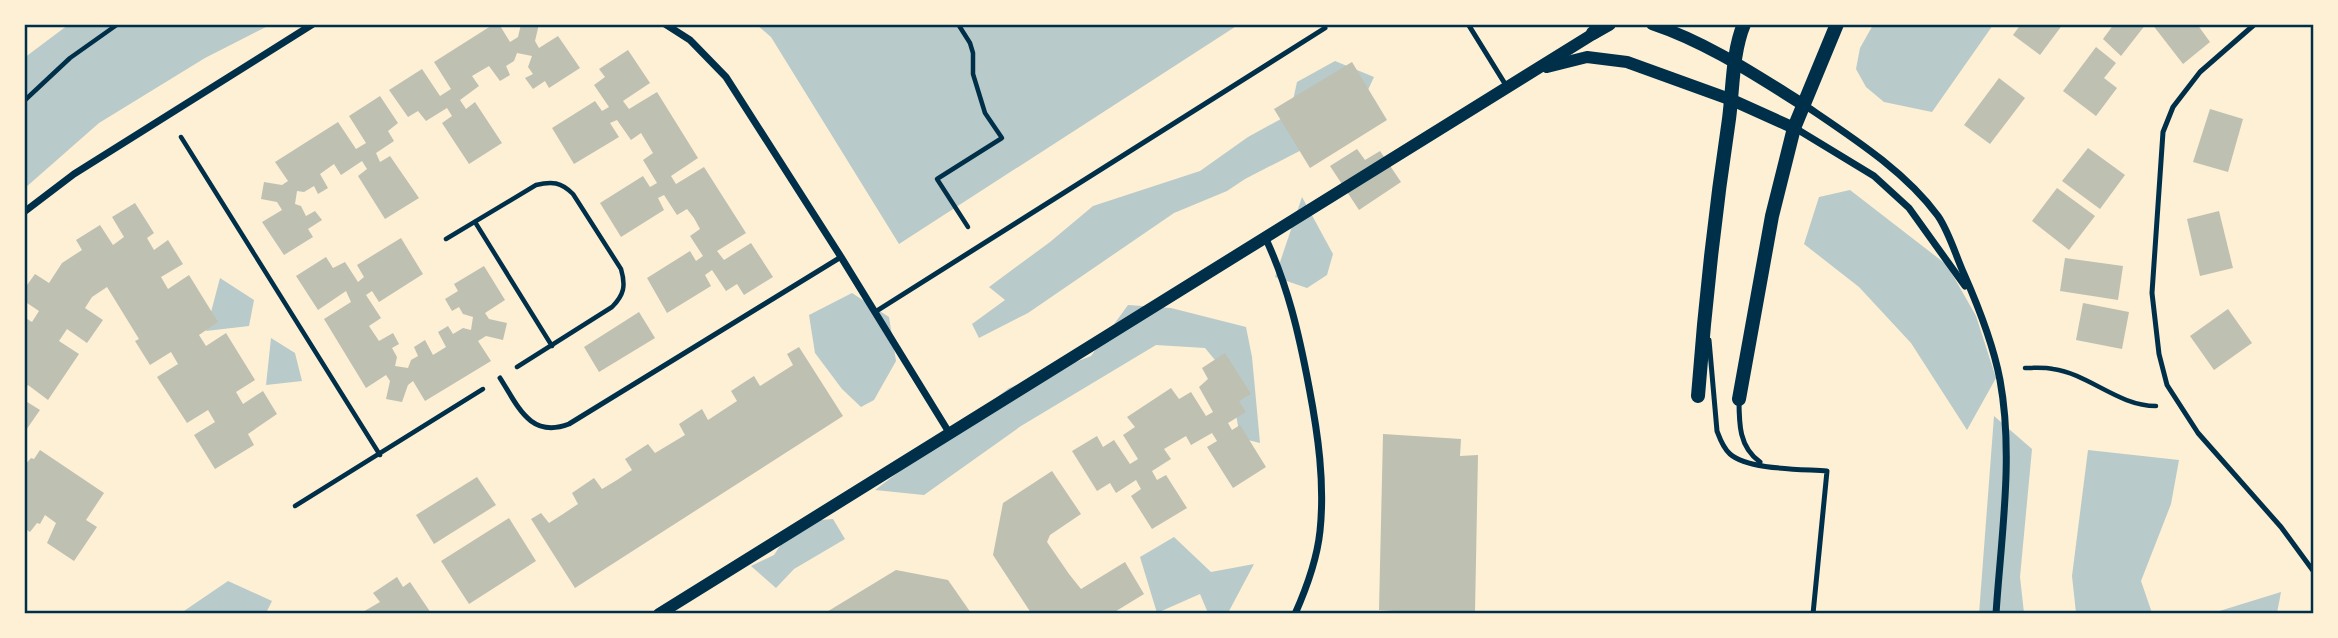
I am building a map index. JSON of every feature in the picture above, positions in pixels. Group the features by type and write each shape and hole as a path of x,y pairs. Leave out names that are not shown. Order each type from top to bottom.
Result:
{"main road":[{"path":"1594,33 1611,24"},
{"path":"1698,396 1705,296 1736,63 1744,24"},
{"path":"1739,400 1772,216 1794,128 1837,24"}],"street":[{"path":"24,212 74,174 313,24"},
{"path":"665,24 690,40 726,77 950,435"},
{"path":"1652,24 1673,31 1736,63 1848,135 1913,188 1939,218 1980,310 2000,378 2005,474 1996,614"},
{"path":"659,614 1594,33"},
{"path":"1533,71 1587,57 1627,62 1731,100 1794,128 1874,176 1909,208 1980,310"},
{"path":"1265,237 1289,293 1321,463 1320,533 1314,562 1295,614"}],"lane":[{"path":"1468,24 1507,87"},
{"path":"2255,24 2200,72 2173,107 2163,132 2152,292 2159,354 2167,385 2198,433 2281,527 2314,572"},
{"path":"875,312 1325,28"},
{"path":"500,378 532,423 556,429 569,424 841,257"},
{"path":"1705,296 1717,430 1722,444 1730,455 1745,462 1826,471 1813,614"},
{"path":"1739,400 1742,439 1749,454 1763,465"}],"path":[{"path":"24,101 70,58 118,24"},
{"path":"958,24 970,43 974,74 985,113 1002,138 937,179 980,246"},
{"path":"181,137 380,454"},
{"path":"295,506 612,307 622,297 625,283 621,269 573,194 563,184 550,181 536,186 446,239"},
{"path":"475,222 552,345"},
{"path":"2025,368 2053,369 2146,406 2181,406"}],"shaded area":[{"path":"1873,24 1993,25 1932,112 1884,102 1866,87 1856,69 1860,48"},
{"path":"68,25 270,25 205,58 99,123 25,188 24,58"},
{"path":"757,25 1238,25 899,244 771,37"},
{"path":"1335,61 1374,77 1352,124 1227,191 1174,213 1028,313 979,338 972,324 1005,300 989,287 1093,206 1200,171 1248,137 1290,114 1297,82"},
{"path":"1850,190 1947,265 1976,316 1996,378 1967,430 1911,343 1859,287 1804,244 1819,197"},
{"path":"1302,197 1333,254 1327,275 1307,288 1275,277"},
{"path":"220,278 254,300 249,326 206,331"},
{"path":"852,293 889,317 896,361 874,400 861,407 842,389 815,353 809,315"},
{"path":"1128,305 1171,308 1246,327 1252,357 1260,443 1240,438 1230,378 1205,348 1156,345 1021,426 924,495 875,490 1009,388 1091,356"},
{"path":"271,338 295,353 302,381 266,385"},
{"path":"1994,416 2032,449 2020,577 2024,613 1979,614"},
{"path":"2088,450 2179,460 2171,504 2141,581 2152,613 2076,613 2072,576"},
{"path":"833,519 845,539 794,569 776,588 751,566 774,555 796,522"},
{"path":"1174,537 1211,572 1254,564 1228,613 1208,613 1200,594 1157,613 1140,557"},
{"path":"228,581 272,601 266,613 181,613"},
{"path":"2281,592 2277,613 2213,613"}],"building":[{"path":"494,24 499,24 510,42 518,37 521,24 539,24 535,41 539,48 558,36 580,68 549,88 545,81 533,89 525,78 533,74 528,67 532,56 517,53 514,61 506,66 510,75 500,81 489,66 472,76 479,86 460,100 466,109 475,102 502,143 469,164 442,123 452,116 447,108 426,121 418,111 408,117 389,90 422,69 440,96 451,89 434,62"},
{"path":"2021,24 2063,24 2040,55 2013,35"},
{"path":"2114,24 2146,24 2121,56 2103,39"},
{"path":"2152,24 2197,24 2210,42 2183,64"},
{"path":"2096,47 2116,63 2104,78 2117,88 2096,116 2063,91"},
{"path":"628,50 650,83 623,101 629,109 657,92 698,158 671,176 676,184 704,167 746,233 717,251 724,260 751,243 773,277 744,295 737,284 726,291 712,270 705,275 711,286 667,313 647,278 690,251 696,261 703,256 690,236 700,229 694,218 687,209 677,215 664,195 658,198 664,210 621,237 600,203 643,176 650,187 657,183 643,160 653,153 641,133 631,140 617,120 610,123 619,137 574,164 552,128 595,101 602,111 609,107 594,85 605,77 599,69"},
{"path":"1352,62 1387,120 1310,168 1274,109"},
{"path":"1999,78 2025,98 1990,144 1964,125"},
{"path":"380,96 398,123 388,131 394,141 376,153 380,162 390,156 419,198 385,219 358,176 367,169 362,161 341,175 334,164 320,174 328,188 318,194 314,186 304,192 297,191 295,204 301,206 306,216 315,211 322,220 308,229 313,237 284,255 262,222 282,210 277,202 261,199 264,182 282,185 288,181 275,162 338,122 356,149 366,143 349,116"},
{"path":"2210,109 2243,119 2228,172 2193,162"},
{"path":"2088,148 2125,175 2100,209 2062,181"},
{"path":"1357,149 1365,160 1380,151 1401,182 1359,210 1330,166"},
{"path":"2057,188 2095,216 2069,250 2032,221"},
{"path":"135,203 154,233 147,238 154,250 168,240 183,264 161,277 168,289 189,275 218,322 199,335 206,346 226,333 255,380 236,392 243,404 263,391 277,414 248,434 254,445 215,469 194,435 215,422 208,410 187,423 157,377 178,364 171,352 150,365 135,341 139,339 107,287 92,297 85,308 103,320 87,343 67,329 59,341 79,354 48,400 28,385 24,391 24,317 32,322 39,311 24,301 24,289 35,274 49,283 62,263 82,250 76,240 100,225 113,245 124,237 112,217"},
{"path":"2219,211 2233,268 2200,276 2187,219"},
{"path":"401,238 423,274 379,302 372,291 366,295 381,318 369,326 379,341 393,333 399,344 392,348 397,357 395,366 408,368 411,360 418,356 414,347 425,340 433,355 446,347 438,332 448,326 453,334 463,328 471,330 473,317 463,314 459,307 452,311 445,299 458,291 454,284 484,266 505,300 485,313 489,319 507,323 503,340 486,336 478,341 491,361 425,401 413,381 408,385 402,402 386,399 390,381 386,375 366,388 324,319 351,302 346,291 318,310 296,276 326,257 333,268 345,262 358,282 364,277 357,265"},
{"path":"2065,258 2123,266 2118,300 2060,291"},
{"path":"2083,303 2129,312 2122,349 2076,340"},
{"path":"2228,309 2252,343 2214,370 2190,336"},
{"path":"639,312 655,338 599,372 584,347"},
{"path":"799,347 843,416 575,588 531,519 541,513 549,523 563,514 578,504 572,493 594,478 602,489 617,480 632,470 625,459 648,444 655,453 685,435 679,424 702,409 708,420 737,401 731,391 743,383 754,376 760,386 793,365 787,354"},
{"path":"1225,353 1251,394 1239,401 1246,412 1228,423 1232,430 1240,425 1266,467 1233,488 1207,447 1217,441 1212,433 1191,445 1186,436 1164,449 1171,459 1152,471 1157,480 1166,475 1187,508 1152,529 1131,496 1141,489 1136,480 1116,493 1110,483 1097,491 1072,451 1097,436 1103,447 1114,440 1130,464 1138,459 1123,435 1135,427 1127,417 1171,388 1179,399 1191,392 1206,416 1213,412 1199,387 1208,379 1202,368"},
{"path":"24,400 40,410 24,433"},
{"path":"1383,434 1461,439 1460,456 1478,455 1475,613 1379,610"},
{"path":"40,450 104,493 86,520 97,527 74,561 47,543 56,523 45,515 40,524 37,523 30,532 24,528 24,466 31,458 34,459"},
{"path":"1052,471 1081,514 1050,535 1047,542 1069,574 1081,589 1125,562 1144,594 1113,613 1031,613 993,555 1003,503"},
{"path":"477,477 496,505 434,544 416,515"},
{"path":"509,518 536,561 469,604 441,561"},
{"path":"896,570 948,580 971,613 825,613"},
{"path":"397,577 403,587 410,582 431,613 361,613 380,602 373,593"}]}
